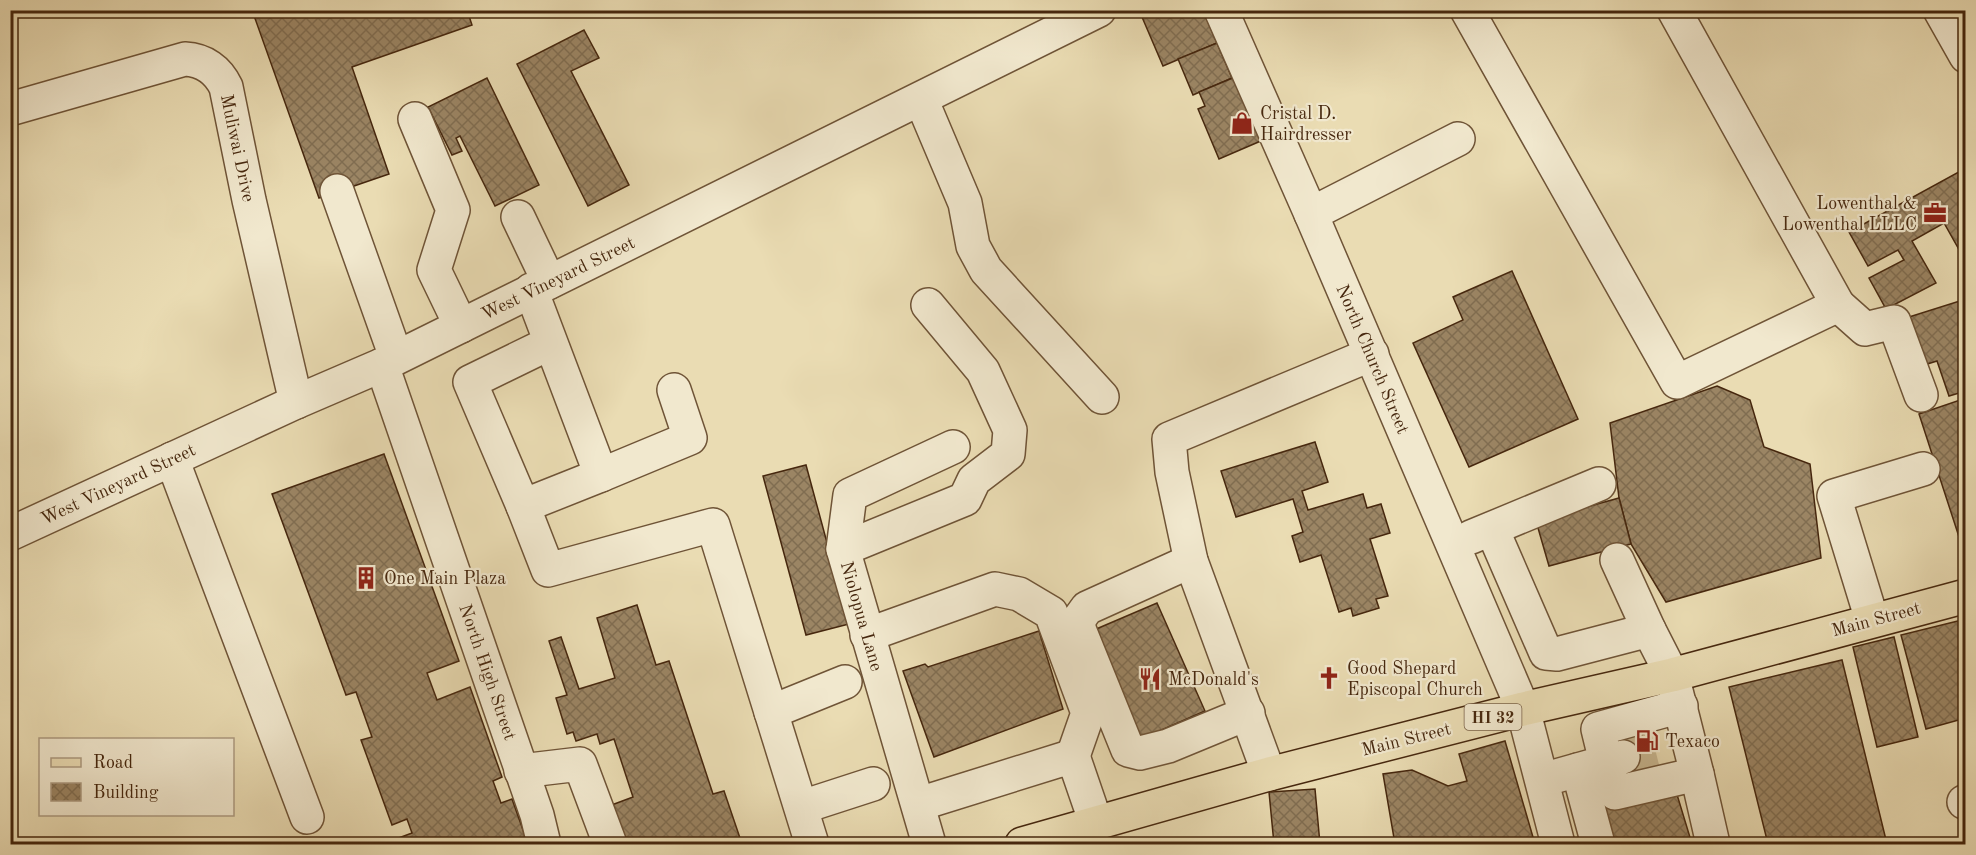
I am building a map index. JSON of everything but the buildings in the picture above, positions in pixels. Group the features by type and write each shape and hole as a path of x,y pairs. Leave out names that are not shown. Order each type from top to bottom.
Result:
{"main road":[{"name":"Main Street","path":"1022,844 1269,774 1523,709 1672,675 1965,597"}],"street":[{"name":"West Vineyard Street","path":"10,534 389,361 1099,10"},
{"name":"North Church Street","path":"1221,10 1372,354 1523,709 1558,844"},
{"path":"1467,10 1677,382 1838,304"},
{"path":"1674,10 1838,304 1865,329 1894,322 1921,395"},
{"path":"1940,10 1965,56"},
{"name":"Muliwai Drive","path":"10,109 185,59 203,63 219,74 226,87 249,200 296,402"},
{"path":"921,99 965,203 973,246 986,270 1102,397"},
{"path":"415,119 453,210 434,270 461,326"},
{"path":"1311,214 1458,138"},
{"name":"North High Street","path":"337,191 389,361 537,815 544,844"},
{"path":"518,217 540,286 550,343 601,475"},
{"path":"843,549 965,499 974,480 1008,454 1010,430 983,370 928,304"},
{"path":"550,343 470,382 548,570 713,525 813,844"},
{"path":"1269,774 1191,561 1172,472 1169,439 1372,354"},
{"path":"523,506 690,438 674,390"},
{"name":"Niolopua Lane","path":"929,844 843,549 850,495 953,447"},
{"path":"172,459 307,817"},
{"path":"1872,620 1834,496 1923,468"},
{"path":"1452,544 1599,484"},
{"path":"1492,529 1546,653 1557,654 1649,630"},
{"path":"1617,560 1672,675 1681,706 1678,743 1697,774 1713,844"},
{"path":"1191,561 1087,608 1079,619 1079,629 1128,750 1140,753 1168,746 1248,713"},
{"path":"867,635 995,589 1019,594 1051,613 1088,713 1073,756 1096,823"},
{"path":"1496,643 1534,627"},
{"path":"771,712 845,682"},
{"path":"1587,695 1598,729 1602,763 1598,844"},
{"path":"1598,729 1681,706"},
{"path":"919,804 1073,756"},
{"path":"1602,763 1615,793 1697,774"},
{"path":"1542,780 1602,763"},
{"path":"521,771 579,764 610,844"},
{"path":"801,807 873,784"}],"tunnel":[{"path":"1623,757 1666,746"}],"place":[{"name":"Cristal D. Hairdresser","path":"1242,123"},
{"name":"Lowenthal & Lowenthal LLLC","path":"1935,213"},
{"name":"One Main Plaza","path":"366,578"},
{"name":"Good Shepard Episcopal Church","path":"1329,678"},
{"name":"McDonald's","path":"1150,679"},
{"name":"Texaco","path":"1647,741"}]}
